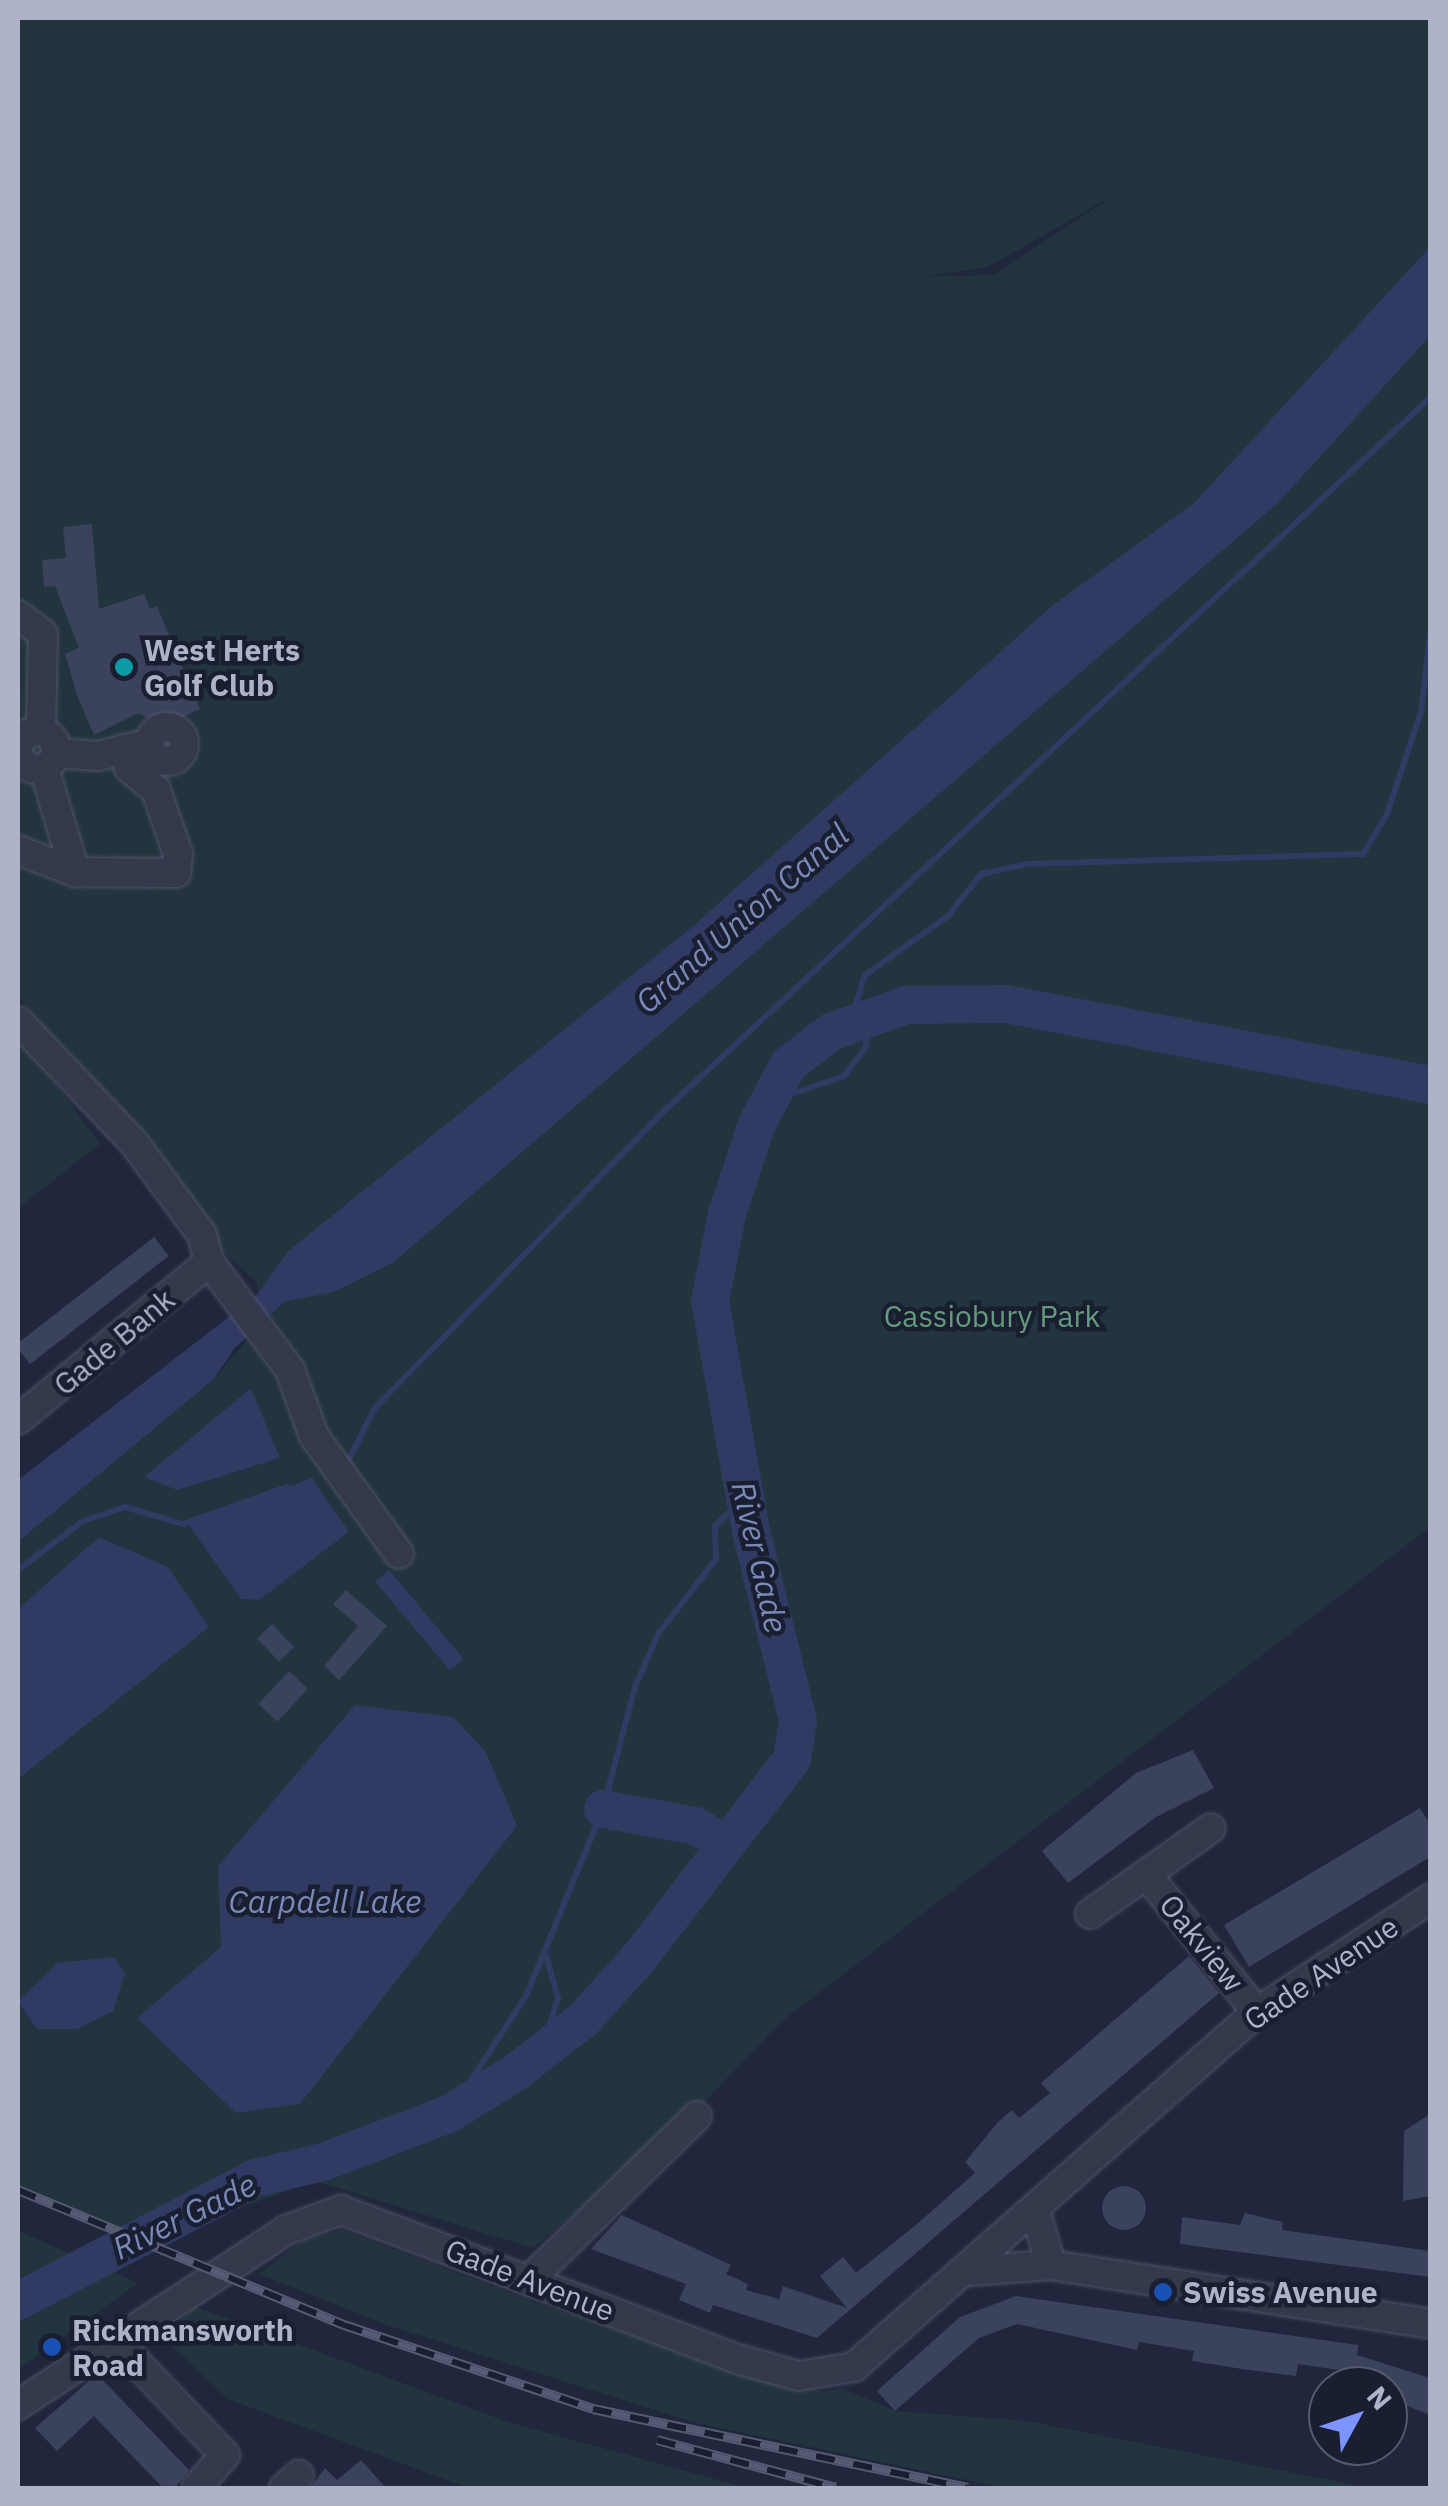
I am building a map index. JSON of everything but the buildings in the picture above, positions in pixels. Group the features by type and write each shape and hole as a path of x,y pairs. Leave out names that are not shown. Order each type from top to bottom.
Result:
{"street":[{"path":"18,615 44,634 47,751 75,872"},
{"path":"47,751 122,750 150,743"},
{"path":"18,850 75,872 176,873 178,854 156,790 129,768 122,750"},
{"path":"18,1021 134,1143 202,1234 208,1262 230,1286 290,1370 330,1462 399,1554"},
{"name":"Gade Bank","path":"18,1420 208,1262"},
{"name":"Oakview","path":"1090,1914 1211,1828"},
{"name":"Oakview","path":"1146,1874 1257,2012"},
{"name":"Gade Avenue","path":"18,2405 115,2340 328,2211 367,2216 528,2281 799,2376 854,2367 1257,2012 1430,1899"},
{"path":"528,2281 697,2116"},
{"path":"1034,2210 1051,2265"},
{"path":"964,2272 1051,2265 1430,2324"},
{"path":"115,2340 225,2455 196,2488"}],"green space":[{"name":"Cassiobury Park","path":"18,18 1430,18 1430,1527 782,2021 698,2109 533,2248 315,2181 197,2223 178,2214 133,2238 18,2187 18,1542 214,1379 264,1320 256,1281 202,1235 18,996","holes":["1116,194 994,275 927,276 988,267"]},
{"path":"18,1032 100,1144 18,1208"},
{"path":"342,2230 541,2305 824,2392 842,2388 895,2411 1027,2421 1371,2488 1004,2488 692,2422 387,2325 259,2274 303,2240"},
{"path":"18,2231 138,2283 18,2370"},
{"path":"194,2306 508,2422 747,2488 468,2488 228,2399 164,2338"}],"water":[{"name":"Grand Union Canal","path":"1430,247 1430,336 1277,504 394,1262 334,1292 284,1302 234,1349 214,1379 18,1542 18,1480 257,1295 288,1251 692,927 1053,605 1194,503"},
{"path":"251,1388 280,1458 177,1490 144,1477"},
{"path":"312,1478 349,1532 259,1600 241,1599 188,1524"},
{"path":"99,1537 168,1567 209,1627 18,1779 18,1609"},
{"path":"389,1570 464,1659 450,1670 375,1582"},
{"name":"Carpdell Lake","path":"355,1705 453,1717 486,1752 517,1826 300,2104 236,2113 137,2018 221,1947 218,1866"},
{"path":"114,1957 125,1973 113,2011 77,2029 37,2029 18,2001 57,1963"}],"waterway":[{"path":"347,1464 374,1409 664,1111 1430,398"},
{"path":"849,1025 865,975 948,916 981,874 1027,864 1363,854 1387,814 1421,712 1430,635"},
{"name":"River Gade","path":"18,2301 255,2178 323,2162 449,2114 516,2072 584,2019 639,1958 792,1759 798,1721 751,1531 710,1301 727,1214 757,1124 788,1065 831,1032 906,1005 1006,1004 1430,1085"},
{"path":"768,1102 844,1076 865,1048 872,1016"},
{"path":"18,1570 83,1521 125,1507 183,1524 287,1487"},
{"path":"449,2114 526,1996 603,1809 635,1687 658,1634 716,1559 715,1526 744,1498"},
{"path":"603,1809 696,1826 722,1842"},
{"path":"541,2052 558,1998 545,1952"}],"railway":[{"path":"18,2190 344,2325 593,2409 968,2488"},
{"path":"657,2440 836,2488"}],"place":[{"name":"West Herts Golf Club","path":"124,667"},
{"name":"Swiss Avenue","path":"1163,2292"},
{"name":"Rickmansworth Road","path":"52,2347"}]}
